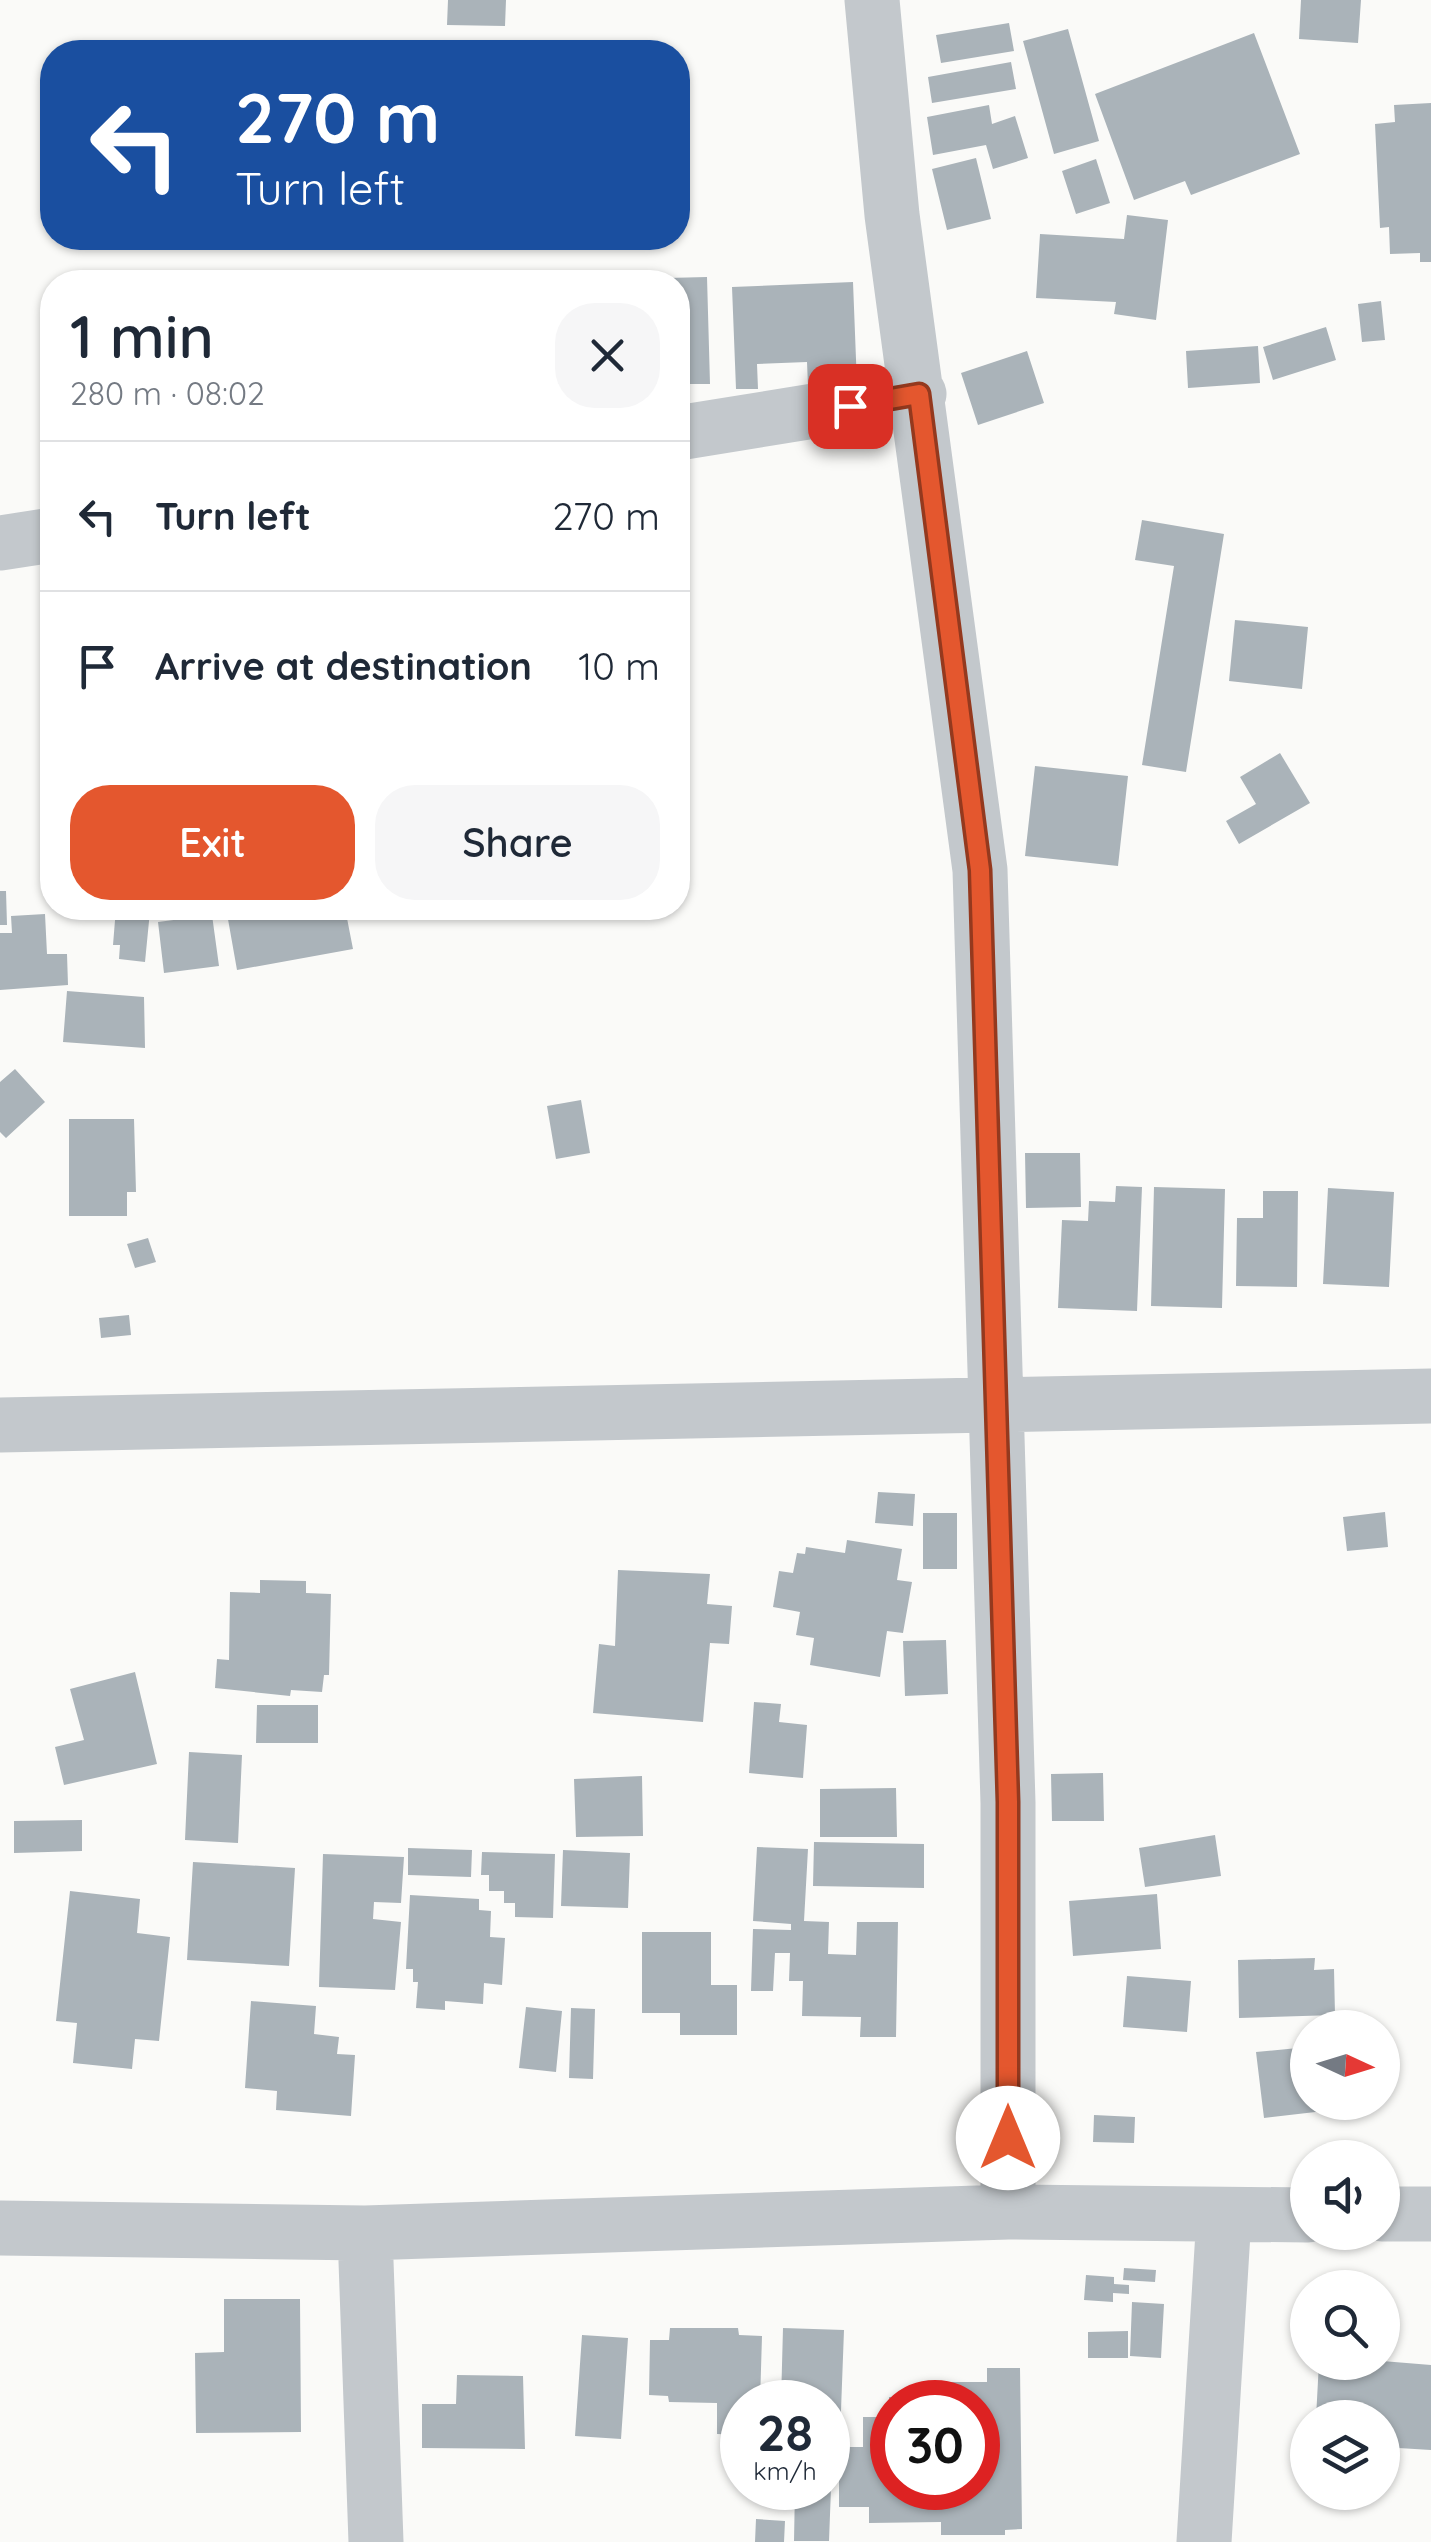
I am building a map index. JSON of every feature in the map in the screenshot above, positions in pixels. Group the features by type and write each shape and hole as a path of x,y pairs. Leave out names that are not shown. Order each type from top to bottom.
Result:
{"street":[{"path":"872,0 892,215 980,870 1008,1802 1008,2212"},
{"path":"690,432 919,394"},
{"path":"0,543 40,537"},
{"path":"0,1426 1431,1396"},
{"path":"0,2228 364,2234 1008,2212 1290,2215"},
{"path":"1400,2214 1431,2214"},
{"path":"1204,2542 1224,2216"},
{"path":"364,2234 376,2542"}],"building":[{"path":"448,0 506,0 505,26 447,25"},
{"path":"1301,0 1361,0 1358,43 1299,39"},
{"path":"1009,23 1014,51 941,63 936,35"},
{"path":"1068,29 1099,141 1054,154 1023,41"},
{"path":"1254,33 1300,154 1191,195 1185,181 1134,200 1095,94"},
{"path":"1011,62 1016,89 932,103 928,77"},
{"path":"1431,103 1431,262 1420,262 1420,253 1390,254 1389,227 1380,228 1375,124 1395,122 1394,105"},
{"path":"989,105 992,124 1015,116 1028,158 993,169 986,145 933,155 927,117"},
{"path":"976,158 991,219 947,230 932,169"},
{"path":"1096,159 1110,203 1076,214 1062,171"},
{"path":"1127,215 1168,220 1156,320 1114,314 1116,302 1036,298 1040,234 1124,239"},
{"path":"690,277 707,277 710,384 690,384"},
{"path":"853,282 857,385 808,386 807,362 757,364 758,389 736,389 732,287"},
{"path":"1381,301 1385,340 1362,342 1358,304"},
{"path":"1326,327 1336,360 1273,380 1263,347"},
{"path":"1258,346 1260,383 1188,388 1186,351"},
{"path":"1027,351 1044,403 978,425 961,373"},
{"path":"1142,520 1224,534 1186,772 1142,765 1174,566 1135,560"},
{"path":"1235,620 1308,627 1302,689 1229,681"},
{"path":"1280,753 1310,803 1239,844 1226,821 1256,804 1240,777"},
{"path":"1035,766 1128,776 1118,866 1025,856"},
{"path":"0,891 6,891 7,925 0,925"},
{"path":"40,914 40,920 45,920 47,954 67,954 68,985 0,990 0,933 12,933 11,916"},
{"path":"115,920 149,920 145,962 119,959 120,945 113,945"},
{"path":"213,920 219,966 164,973 158,922"},
{"path":"228,920 347,920 353,949 237,970"},
{"path":"67,991 144,997 145,1048 63,1042"},
{"path":"15,1069 45,1102 6,1138 0,1132 0,1082"},
{"path":"581,1100 590,1153 556,1159 547,1106"},
{"path":"69,1119 134,1119 136,1192 127,1192 127,1216 69,1216"},
{"path":"1025,1153 1080,1153 1081,1207 1026,1208"},
{"path":"1116,1186 1142,1187 1137,1311 1058,1308 1062,1220 1088,1221 1089,1201 1115,1202"},
{"path":"1154,1187 1225,1189 1222,1308 1151,1306"},
{"path":"1328,1188 1394,1192 1389,1287 1323,1284"},
{"path":"1263,1191 1298,1191 1297,1287 1236,1286 1237,1218 1263,1218"},
{"path":"148,1238 156,1262 135,1268 127,1244"},
{"path":"129,1315 131,1335 101,1338 99,1318"},
{"path":"878,1492 915,1494 913,1526 875,1523"},
{"path":"1385,1512 1388,1547 1347,1551 1343,1517"},
{"path":"923,1513 957,1513 957,1569 923,1569"},
{"path":"847,1540 902,1549 897,1580 912,1582 903,1633 887,1631 880,1677 810,1665 814,1638 796,1635 800,1612 773,1607 779,1571 793,1573 797,1553 805,1554 806,1547 845,1553"},
{"path":"618,1570 710,1574 707,1604 732,1606 729,1644 710,1643 703,1722 593,1713 599,1644 615,1646"},
{"path":"260,1580 306,1581 306,1593 331,1594 329,1675 324,1675 322,1692 291,1690 290,1696 215,1688 217,1659 229,1660 230,1592 260,1593"},
{"path":"946,1640 948,1694 905,1696 903,1641"},
{"path":"135,1672 157,1764 64,1785 55,1747 84,1740 70,1689"},
{"path":"754,1702 781,1704 779,1722 807,1725 803,1778 749,1773"},
{"path":"257,1705 318,1705 318,1743 256,1743"},
{"path":"189,1752 242,1755 238,1843 185,1840"},
{"path":"1103,1773 1104,1821 1052,1821 1051,1774"},
{"path":"642,1776 643,1836 576,1837 574,1779"},
{"path":"896,1788 897,1837 820,1837 820,1789"},
{"path":"82,1820 82,1851 14,1853 14,1821"},
{"path":"1215,1835 1221,1876 1145,1887 1139,1848"},
{"path":"814,1842 924,1844 924,1888 813,1886"},
{"path":"757,1847 808,1849 804,1921 829,1922 828,1954 856,1955 857,1922 898,1922 896,2037 860,2037 861,2017 802,2016 803,1981 789,1981 790,1953 775,1953 773,1991 751,1991 753,1929 791,1930 791,1924 753,1921"},
{"path":"408,1848 472,1850 471,1877 408,1875"},
{"path":"563,1850 630,1853 628,1908 561,1906"},
{"path":"482,1852 555,1854 553,1918 515,1917 515,1903 504,1903 504,1891 489,1891 489,1875 481,1875"},
{"path":"323,1854 404,1857 401,1903 374,1902 373,1919 401,1922 395,1990 319,1987"},
{"path":"193,1862 295,1868 289,1966 187,1960"},
{"path":"70,1891 140,1899 137,1933 170,1937 159,2041 135,2039 132,2069 73,2063 77,2023 56,2021"},
{"path":"1157,1894 1161,1949 1073,1956 1069,1901"},
{"path":"410,1895 479,1899 479,1910 491,1911 490,1937 505,1938 502,1985 484,1983 483,2004 445,2001 445,2010 416,2008 418,1982 413,1982 413,1969 406,1969"},
{"path":"642,1932 711,1932 711,1985 737,1985 737,2035 680,2035 680,2013 642,2013"},
{"path":"1315,1958 1314,1970 1334,1969 1335,2010 1290,2010 1290,2016 1239,2018 1238,1960"},
{"path":"1127,1976 1191,1981 1187,2032 1123,2027"},
{"path":"251,2001 316,2006 314,2034 339,2037 337,2054 355,2055 351,2116 276,2110 277,2091 245,2088"},
{"path":"526,2007 562,2011 556,2072 519,2068"},
{"path":"571,2008 595,2009 593,2079 569,2078"},
{"path":"1290,2049 1290,2115 1264,2118 1256,2052"},
{"path":"1094,2115 1135,2117 1134,2143 1093,2142"},
{"path":"1124,2268 1156,2270 1155,2282 1123,2280"},
{"path":"1086,2275 1114,2277 1114,2284 1129,2285 1129,2294 1113,2293 1113,2302 1084,2300"},
{"path":"224,2299 300,2299 301,2432 196,2433 195,2353 224,2352"},
{"path":"1132,2302 1164,2304 1161,2358 1130,2356"},
{"path":"670,2328 738,2328 739,2335 762,2336 761,2380 720,2380 720,2434 717,2403 669,2402 668,2396 649,2395 650,2340 669,2340"},
{"path":"783,2328 844,2330 842,2380 782,2380"},
{"path":"1128,2331 1128,2358 1088,2358 1088,2332"},
{"path":"582,2335 628,2338 621,2439 575,2436"},
{"path":"1400,2362 1431,2365 1431,2450 1400,2448 1400,2400 1317,2400 1318,2380 1400,2380"},
{"path":"987,2368 1020,2368 1022,2529 1005,2530 1005,2535 941,2535 941,2522 869,2523 869,2507 850,2507 850,2447 863,2447 863,2417 870,2417 870,2510 1000,2510 1000,2380 987,2380"},
{"path":"457,2375 523,2376 525,2449 422,2448 422,2404 456,2404"},
{"path":"795,2510 830,2510 829,2541 794,2541"},
{"path":"756,2519 785,2521 784,2542 755,2542"}],"route":[{"path":"850,406 919,394 980,870 1008,1802 1008,2138"}]}
